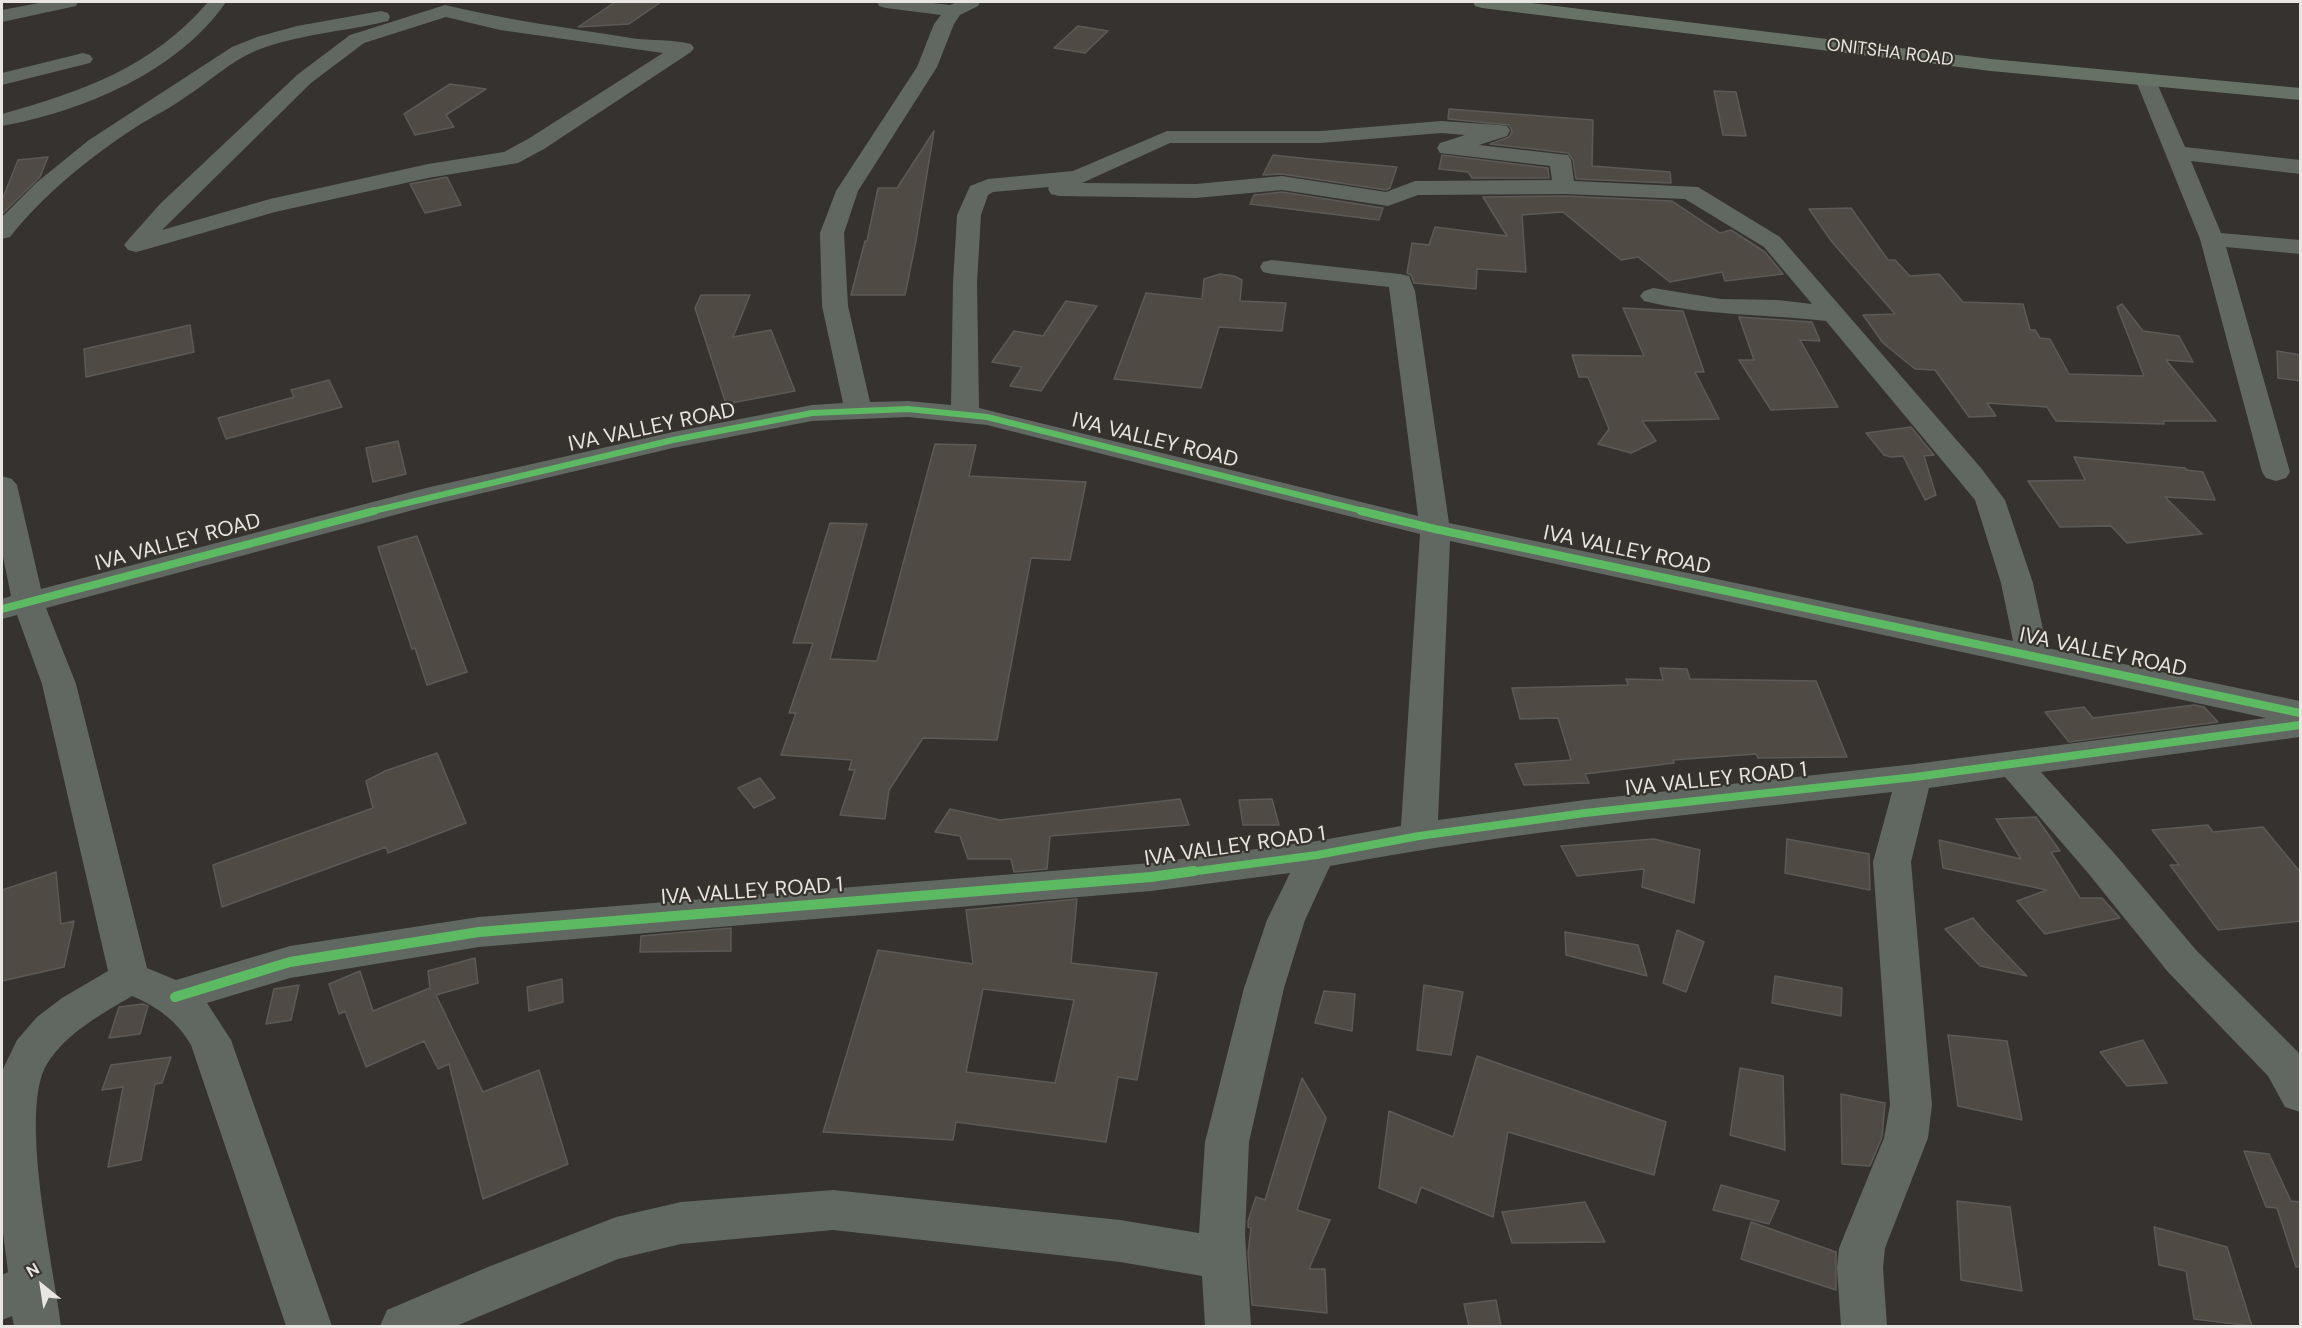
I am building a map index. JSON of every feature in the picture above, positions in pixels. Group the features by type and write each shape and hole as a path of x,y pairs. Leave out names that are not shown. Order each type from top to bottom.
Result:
{"main road":[{"name":"ONITSHA ROAD","path":"1482,2 1967,62 2146,81 2301,94"},
{"name":"ONITSHA ROAD","path":"1605,2 1955,44 2301,75"}],"street":[{"path":"2,16 69,2"},
{"path":"2,120 118,82 144,68 180,40 217,2"},
{"path":"2,232 34,198 129,122 188,87 237,51 290,34 427,9 445,11 500,24 654,47 684,48 536,144 510,158 428,171 270,206 136,245 168,209 304,79 357,39 445,11 471,2"},
{"path":"886,2 962,6"},
{"path":"858,410 835,306 832,233 847,191 927,67 944,24 962,6"},
{"path":"2,79 82,59"},
{"path":"2146,81 2212,239 2276,472"},
{"path":"965,414 965,283 969,215 978,191 988,186 1077,177 1167,137 1321,137 1441,127 1499,131 1448,148 1560,160 1564,187"},
{"path":"2176,153 2301,166"},
{"path":"988,186 1196,191 1282,183 1388,199 1415,188 1564,187 1695,193 1772,242 1971,474 1990,500 2017,583 2032,656"},
{"path":"2212,239 2301,247"},
{"path":"1272,267 1400,281 1435,529 1419,836"},
{"path":"1653,297 1721,307 1778,308 1832,314"},
{"name":"IVA VALLEY ROAD","path":"15,605 426,497 673,440 812,413 908,409 987,417 1435,529 2301,713"},
{"path":"2,485 15,605 59,684 130,978"},
{"name":"IVA VALLEY ROAD 1","path":"175,997 290,962 479,932 1151,877 1317,855 1419,836 1585,813 1915,777 2301,725"},
{"path":"2013,764 2101,863 2182,961 2283,1064 2301,1094"},
{"path":"1864,1326 1860,1268 1862,1248 1906,1138 1911,1105 1892,862 1915,777"},
{"path":"1228,1326 1222,1235 1227,1142 1264,988 1286,920 1317,855"},
{"path":"130,978 175,997 198,1020 210,1040 309,1326"},
{"path":"24,1303 13,1142 18,1083 22,1068 32,1050 49,1030 130,978"},
{"path":"404,1326 504,1282 616,1238 693,1222 833,1210 1120,1241 1224,1257"}],"building":[{"path":"615,2 661,2 629,24 578,27"},
{"path":"1078,26 1108,31 1085,53 1054,48"},
{"path":"450,84 486,89 446,115 454,127 415,135 404,114"},
{"path":"1714,91 1736,92 1746,136 1723,135"},
{"path":"1449,109 1593,120 1592,166 1670,172 1671,183 1576,179 1573,160 1568,153 1490,144 1509,137 1512,132 1509,125 1448,119"},
{"path":"934,131 905,295 851,295 865,241 867,241 878,188 897,188"},
{"path":"1273,155 1397,167 1390,188 1386,190 1282,174 1263,175"},
{"path":"1442,155 1548,168 1549,178 1472,178 1468,172 1439,169"},
{"path":"48,157 40,177 2,214 2,200 18,160"},
{"path":"447,177 461,205 425,213 410,184"},
{"path":"1282,192 1383,208 1379,220 1250,204 1254,195"},
{"path":"1564,196 1672,201 1720,233 1731,230 1765,252 1783,274 1725,281 1722,272 1670,282 1638,257 1621,260 1563,212 1522,215 1526,272 1477,269 1476,289 1414,283 1411,275 1407,273 1412,243 1429,245 1435,227 1507,236 1483,197"},
{"path":"1851,208 1888,260 1895,260 1910,276 1939,274 1963,302 2023,304 2030,330 2035,330 2040,338 2050,339 2069,374 2144,376 2117,307 2122,304 2143,331 2179,336 2193,362 2166,360 2216,421 2163,421 2164,424 2056,421 2047,407 1987,403 1996,416 1969,417 1935,370 1915,369 1883,343 1863,315 1895,314 1832,242 1809,209"},
{"path":"1220,274 1242,280 1240,301 1286,303 1282,331 1219,327 1201,388 1114,379 1146,293 1202,299 1204,279"},
{"path":"701,295 750,295 733,337 771,330 795,391 726,404 695,308"},
{"path":"1066,301 1097,306 1041,391 1010,386 1022,367 992,362 1014,331 1043,336"},
{"path":"1623,308 1683,311 1704,372 1695,372 1719,419 1642,421 1656,441 1631,453 1598,444 1609,429 1588,377 1579,377 1572,355 1644,356"},
{"path":"1739,317 1812,322 1820,341 1800,340 1838,407 1771,410 1739,360 1754,360"},
{"path":"190,325 194,352 86,377 84,349"},
{"path":"2277,351 2301,355 2301,381 2278,378"},
{"path":"329,380 342,407 226,439 218,418 294,397 291,390"},
{"path":"1911,427 1934,455 1924,456 1936,495 1925,500 1903,456 1884,455 1866,433"},
{"path":"398,441 406,474 373,482 366,448"},
{"path":"935,444 976,445 969,476 1086,482 1070,560 1031,558 997,740 923,738 889,790 885,819 840,815 855,770 849,770 852,760 781,755 796,713 789,713 813,643 793,643 830,523 867,524 830,659 877,661"},
{"path":"2074,457 2185,468 2203,472 2215,500 2165,497 2202,534 2127,543 2111,526 2060,527 2028,481 2085,480"},
{"path":"417,536 467,672 427,685 415,648 412,649 378,547"},
{"path":"1660,668 1687,669 1690,679 1816,681 1847,757 1758,758 1756,754 1673,760 1674,763 1585,774 1589,783 1524,785 1515,764 1571,760 1558,718 1520,719 1512,688 1628,685 1626,679 1663,680"},
{"path":"2194,705 2204,707 2218,722 2069,742 2045,712 2084,707 2093,718"},
{"path":"437,753 466,823 388,853 386,847 222,907 213,865 373,808 366,781 385,771"},
{"path":"760,778 775,798 754,808 738,788"},
{"path":"1180,799 1189,825 1050,836 1047,869 1014,872 1011,859 968,859 960,836 935,832 950,809 1000,820"},
{"path":"1272,799 1279,825 1243,825 1239,800"},
{"path":"2036,817 2060,851 2051,852 2080,898 2102,898 2120,918 2045,934 2017,901 2047,890 1943,868 1939,840 2021,859 1996,819"},
{"path":"2208,825 2213,832 2263,827 2301,873 2301,921 2218,930 2170,865 2179,865 2152,830"},
{"path":"1654,839 1700,850 1694,903 1642,887 1644,869 1577,876 1561,846"},
{"path":"1787,839 1869,854 1870,890 1785,873"},
{"path":"56,872 61,924 74,921 64,967 2,981 2,890"},
{"path":"1077,899 1071,963 1157,973 1137,1080 1118,1077 1106,1142 956,1122 953,1140 823,1132 878,950 973,964 966,910","holes":["983,989 1074,1000 1055,1083 966,1072"]},
{"path":"1973,918 2027,976 1980,966 1945,929"},
{"path":"731,928 731,951 640,952 641,936"},
{"path":"1677,930 1704,942 1686,992 1663,983"},
{"path":"1565,932 1638,945 1647,976 1566,955"},
{"path":"475,958 478,983 436,995 483,1092 539,1070 568,1164 483,1199 449,1064 438,1069 424,1041 366,1067 345,1011 339,1014 329,984 360,971 373,1011 430,988 428,971"},
{"path":"1775,976 1842,988 1841,1016 1772,1003"},
{"path":"562,979 563,1002 529,1011 527,987"},
{"path":"299,985 291,1020 266,1024 274,989"},
{"path":"1424,985 1463,992 1451,1055 1417,1050"},
{"path":"1324,991 1355,994 1352,1031 1315,1023"},
{"path":"143,1004 148,1006 140,1034 109,1038 119,1007"},
{"path":"1948,1035 2007,1041 2022,1120 1958,1106"},
{"path":"2143,1040 2167,1083 2127,1086 2100,1052"},
{"path":"1477,1056 1666,1122 1654,1175 1508,1132 1493,1217 1421,1187 1416,1203 1379,1188 1389,1111 1453,1137"},
{"path":"171,1057 162,1083 155,1084 141,1160 108,1167 123,1087 102,1090 111,1065"},
{"path":"1740,1068 1783,1076 1785,1150 1730,1135"},
{"path":"1302,1078 1326,1118 1297,1210 1330,1220 1309,1269 1325,1269 1327,1313 1252,1305 1248,1253 1251,1228 1248,1227 1248,1221 1256,1197 1265,1200"},
{"path":"1841,1094 1885,1103 1882,1137 1870,1166 1842,1164"},
{"path":"2244,1151 2269,1154 2291,1201 2301,1202 2301,1266 2296,1267 2277,1208 2266,1207"},
{"path":"1721,1185 1779,1201 1769,1224 1713,1210"},
{"path":"1957,1201 2010,1207 2022,1291 1961,1280"},
{"path":"1585,1202 1605,1242 1512,1243 1502,1212"},
{"path":"1751,1222 1836,1252 1836,1290 1741,1259"},
{"path":"2154,1227 2227,1247 2252,1326 2194,1319 2186,1271 2159,1265"},
{"path":"1496,1300 1501,1326 1469,1326 1464,1304"}],"cycle path":[{"path":"2,609 426,497 673,440 812,413 908,409 987,417 1435,529 2300,713"},
{"path":"175,997 290,962 479,932 1151,877 1317,855 1419,836 1585,813 1915,777 2300,725"}]}
